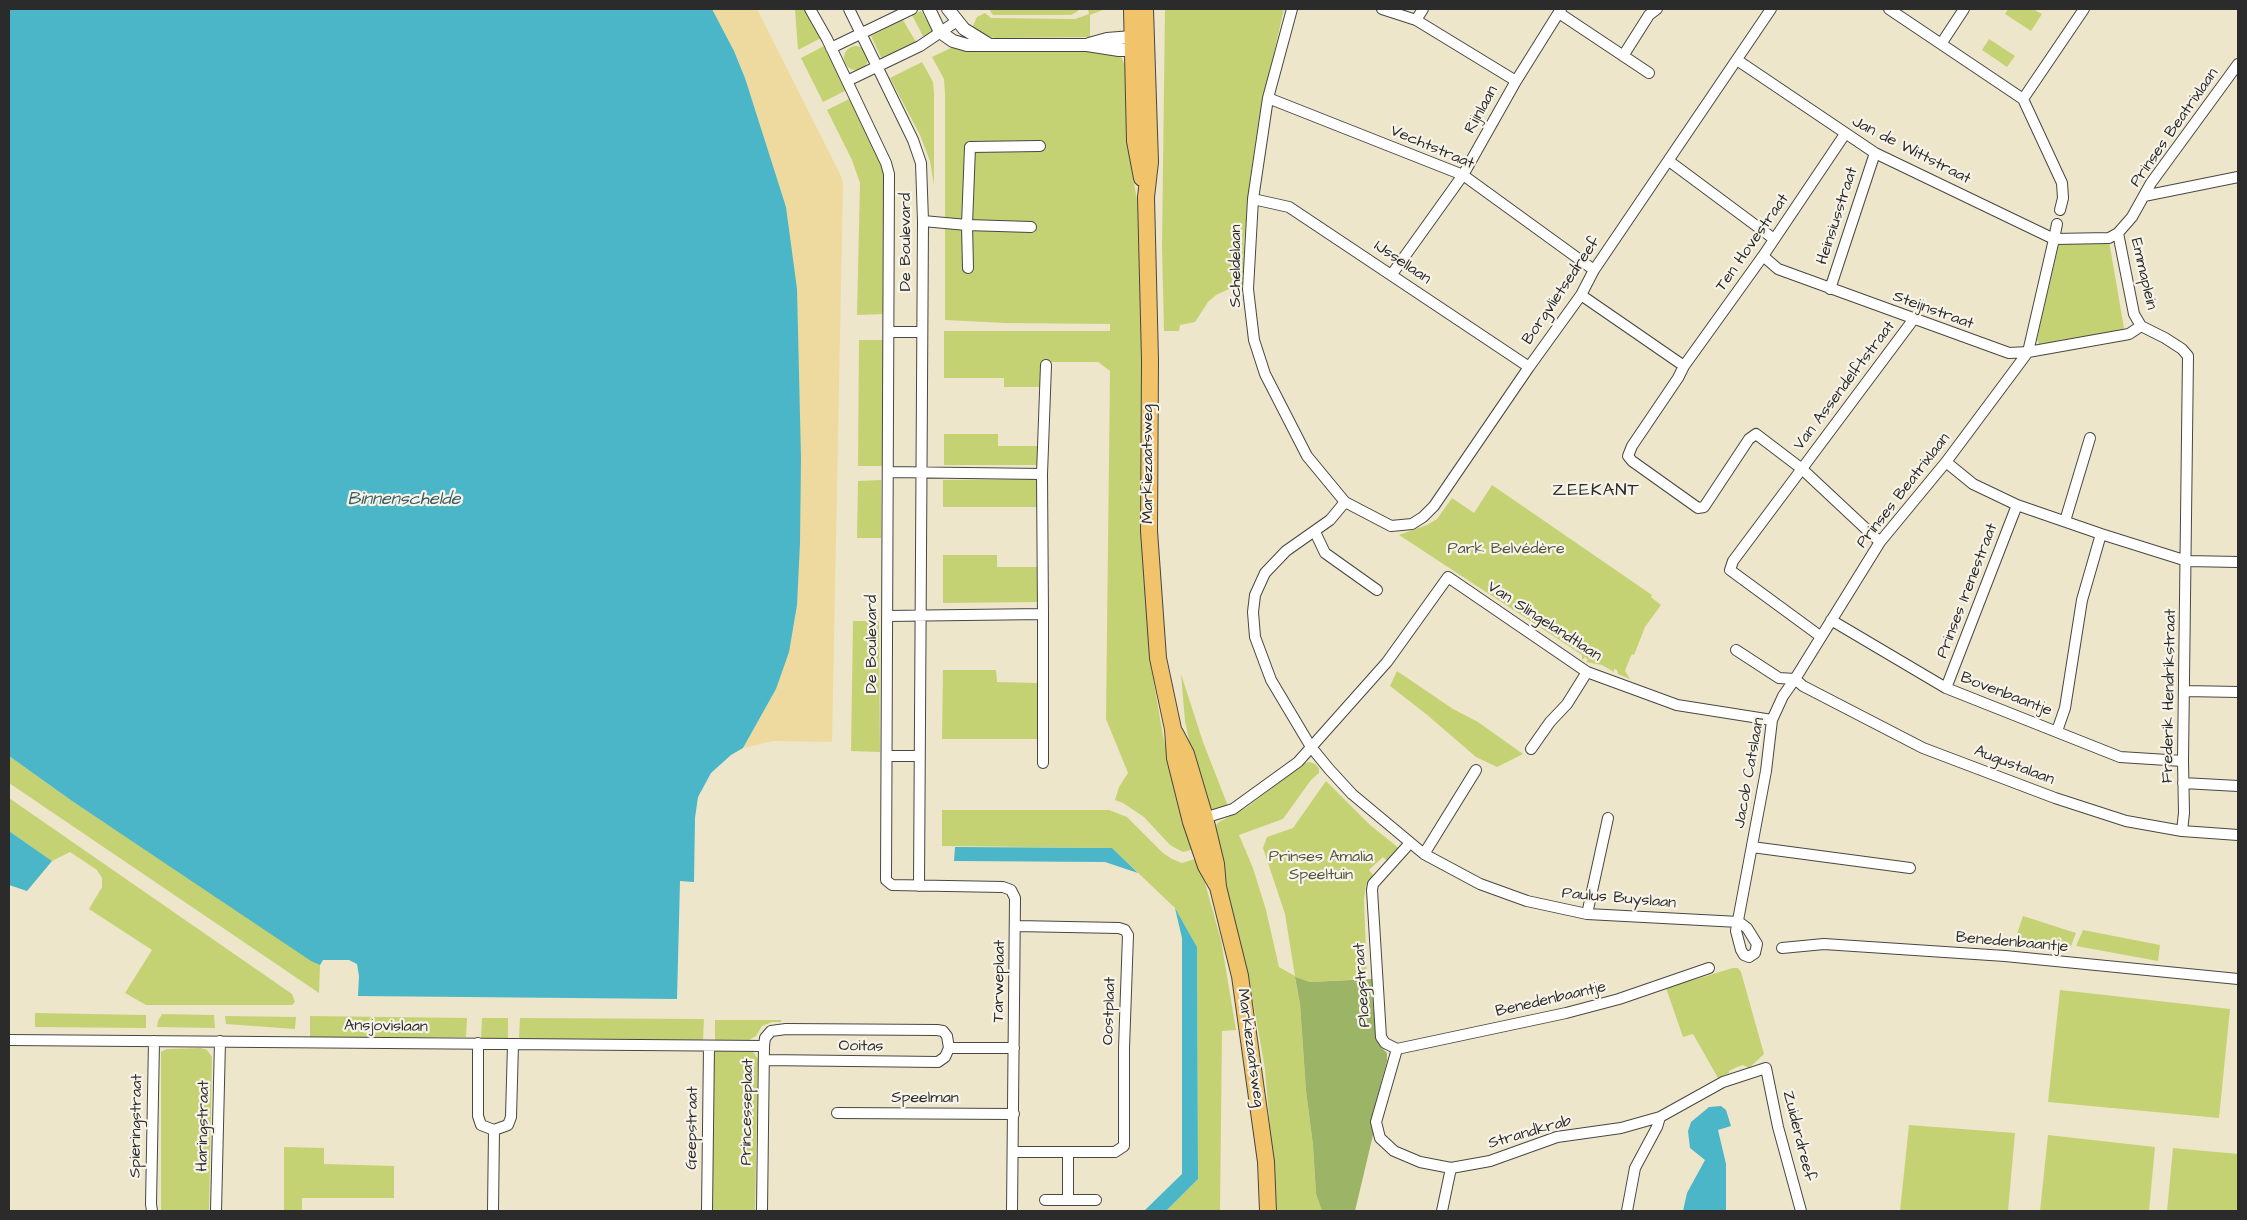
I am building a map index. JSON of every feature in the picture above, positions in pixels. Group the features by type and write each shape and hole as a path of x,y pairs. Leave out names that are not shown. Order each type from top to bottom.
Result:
{"main road":[{"name":"Markiezaatsweg","path":"1132,9 1150,162 1146,197 1150,360 1149,531 1158,658 1173,729 1186,754 1198,820 1216,864 1218,887 1228,924 1248,1021 1266,1162 1268,1211"},
{"name":"Markiezaatsweg","path":"1136,44 1146,9"}],"street":[{"name":"De Boulevard","path":"810,9 829,43 886,163 889,174 890,332 886,880 892,885 932,886"},
{"name":"De Boulevard","path":"849,9 913,140 921,163 923,221 922,615 919,886"},
{"path":"829,43 859,29 912,9"},
{"path":"929,9 940,32 953,41 967,45 1087,45 1107,39 1136,44"},
{"path":"948,9 964,29 990,45"},
{"name":"Scheldelaan","path":"1292,9 1268,98 1253,199 1248,289 1254,340 1265,374 1307,456 1345,502"},
{"path":"1382,9 1416,20 1516,81"},
{"path":"1416,20 1423,9"},
{"path":"1623,56 1649,15 1657,9"},
{"name":"Borgvlietsedreef","path":"1345,502 1391,526 1412,524 1423,518 1434,506 1528,367 1581,295 1594,270 1771,9"},
{"path":"1889,9 2022,99 2062,183 2063,198 2060,210"},
{"path":"1941,44 1964,9"},
{"path":"2022,99 2084,9"},
{"path":"1560,11 1649,73"},
{"name":"Rijnlaan","path":"1392,274 1463,175 1516,81 1560,11"},
{"path":"847,81 920,46 957,21"},
{"name":"Jan de Wittstraat","path":"1737,60 1875,153 2054,239"},
{"name":"Prinses Beatrixlaan","path":"2118,233 2132,216 2150,183 2238,64"},
{"name":"Vechtstraat","path":"1268,98 1463,175 1594,270"},
{"name":"Ten Hovestraat","path":"1802,469 1756,434 1749,439 1704,507 1698,508 1632,461 1628,456 1632,446 1678,378 1684,366 1763,256 1845,134"},
{"path":"968,268 970,147 1040,146"},
{"name":"Heinsiusstraat","path":"1830,289 1875,153"},
{"path":"1669,161 1774,239"},
{"path":"2144,196 2238,177"},
{"name":"IJssellaan","path":"1253,199 1289,207 1392,274 1528,367"},
{"path":"923,221 968,225 1031,226"},
{"path":"2028,352 2057,224"},
{"name":"Emmaplein","path":"2028,352 2129,334 2141,326 2134,314 2118,233 2109,238 2054,239"},
{"name":"Steijnstraat","path":"1763,256 1778,269 1913,320 2009,354 2028,352"},
{"path":"1581,295 1684,366"},
{"name":"Van Assendelftstraat","path":"1820,636 1730,570 1733,561 1913,320"},
{"name":"Frederik Hendrikstraat","path":"2141,326 2165,338 2182,349 2188,356 2187,561 2182,831"},
{"path":"890,332 922,332"},
{"name":"Prinses Beatrixlaan","path":"1795,679 1880,542 1946,462 2028,352"},
{"path":"1043,763 1042,474 1046,365"},
{"path":"2065,521 2090,438"},
{"path":"1946,462 1972,484 2017,505 2101,534 2187,561 2238,562"},
{"path":"1802,469 1880,542"},
{"path":"889,472 921,474 1042,474"},
{"name":"Paulus Buyslaan","path":"1345,502 1330,520 1286,551 1265,573 1256,595 1253,612 1255,637 1271,680 1311,746 1352,794 1424,854 1480,884 1521,899 1552,908 1588,914 1739,922"},
{"name":"Prinses Irenestraat","path":"1946,688 2017,505"},
{"path":"1315,532 1325,553 1377,590"},
{"path":"2057,731 2065,708 2082,600 2101,534"},
{"name":"Van Slingelandtlaan","path":"1311,746 1388,662 1448,577 1587,672 1677,705 1772,720"},
{"path":"887,616 1043,614"},
{"name":"Bovenbaantje","path":"1831,620 1946,688 2120,757 2183,762"},
{"name":"Augustalaan","path":"1736,650 1779,678 1795,679 1803,686 1923,748 2055,798 2126,821 2182,831 2238,835"},
{"path":"1532,749 1550,722 1567,704 1587,672"},
{"name":"Jacob Catslaan","path":"1739,922 1772,734 1772,720 1783,696 1795,679"},
{"path":"2184,692 2238,692"},
{"path":"1198,820 1233,809 1298,762 1311,746"},
{"path":"888,756 919,756"},
{"path":"1424,854 1476,770"},
{"path":"2183,783 2238,786"},
{"path":"1588,914 1608,818"},
{"name":"Ploegstraat","path":"1397,1049 1385,1043 1381,1037 1372,890 1373,884 1410,844"},
{"name":"Jacob Catslaan","path":"1752,847 1910,868"},
{"name":"Tarweplaat","path":"932,886 1003,887 1011,890 1015,898 1014,1152"},
{"name":"Oostplaat","path":"1014,1152 1115,1152 1124,1146 1124,1048 1128,935 1125,930 1119,928 1016,926"},
{"name":"Benedenbaantje","path":"1782,948 1824,944 2005,956 2238,979"},
{"name":"Benedenbaantje","path":"1397,1049 1566,1013 1619,999 1709,968"},
{"name":"Princesseplaat","path":"762,1211 765,1038 771,1031 786,1029"},
{"name":"Ooitas","path":"764,1060 938,1062 945,1057 948,1048 948,1036 943,1031 936,1030 786,1029"},
{"name":"Ansjovislaan","path":"9,1040 764,1046"},
{"name":"Spieringstraat","path":"152,1211 154,1041"},
{"name":"Haringstraat","path":"216,1211 220,1041"},
{"path":"478,1044 478,1116 481,1125 494,1130 508,1125 511,1117 513,1044"},
{"name":"Geepstraat","path":"707,1211 709,1046"},
{"path":"948,1048 1014,1048"},
{"path":"1397,1049 1376,1122 1380,1138 1394,1151 1420,1162 1451,1168 1442,1211"},
{"name":"Strandkrab","path":"1451,1168 1490,1161 1557,1137 1621,1128 1660,1117 1723,1082 1766,1068"},
{"name":"Zuiderdreef","path":"1766,1068 1778,1127 1801,1211"},
{"name":"Speelman","path":"837,1113 1014,1114"},
{"path":"1627,1211 1635,1168 1657,1127 1660,1117"},
{"path":"493,1211 494,1130"},
{"path":"1012,1211 1014,1152"},
{"path":"1068,1152 1068,1200"},
{"path":"1045,1200 1096,1200"}],"green space":[{"path":"795,9 806,9 821,38 798,50"},
{"path":"989,9 1078,9 1078,11 1071,15 993,15"},
{"path":"1088,9 1105,9 1090,15 1090,37 995,38 984,35 972,28 977,17 985,13 991,18 1075,19 1089,14"},
{"path":"1165,9 1284,9 1259,118 1250,179 1244,243 1243,286 1229,289 1216,295 1208,302 1195,322 1180,325 1179,331 1164,331 1162,246"},
{"path":"2008,9 2033,9 2042,14 2031,31 2005,14"},
{"path":"921,11 934,33 924,38 912,15"},
{"path":"903,20 916,42 882,59 871,36"},
{"path":"1989,39 2015,56 2007,67 1982,50"},
{"path":"824,46 847,90 823,102 801,58"},
{"path":"856,46 861,47 867,53 867,63 861,69 856,70 851,69 845,63 844,58 845,53 851,47"},
{"path":"955,46 1109,52 1121,57 1125,65 1128,150 1140,216 1149,655 1164,741 1195,849 1183,852 1170,845 1144,817 1115,800 1119,787 1128,773 1106,719 1110,371 1098,362 1041,362 1040,387 1004,387 1004,378 944,378 944,331 1110,331 1110,324 1005,323 945,320 945,93 944,79 932,57"},
{"path":"922,62 933,82 934,185 930,161 920,135 890,78"},
{"path":"851,98 876,149 887,180 885,314 857,315 860,183 852,160 827,110"},
{"path":"2109,241 2124,328 2119,331 2039,345 2037,339 2059,243"},
{"path":"859,340 886,340 885,466 858,466"},
{"path":"944,434 998,434 998,446 1040,446 1040,465 944,465"},
{"path":"1039,479 1039,507 943,507 943,480"},
{"path":"881,480 881,538 857,538 858,481"},
{"name":"Park Belvédère","path":"1492,485 1652,595 1651,597 1661,605 1645,627 1634,655 1632,654 1630,658 1625,671 1630,679 1618,674 1617,670 1614,669 1614,672 1602,665 1586,662 1588,660 1585,657 1582,660 1582,655 1399,535 1427,525 1437,519 1452,498 1474,513"},
{"path":"943,555 997,555 997,567 1038,567 1038,602 943,603"},
{"path":"853,621 879,621 880,752 851,751"},
{"path":"943,670 996,670 997,682 1037,683 1037,739 942,739"},
{"path":"1397,671 1453,709 1478,722 1523,754 1497,767 1476,757 1390,686"},
{"path":"1181,674 1203,742 1228,806 1219,810 1211,809 1194,764 1185,721"},
{"path":"9,756 72,801 320,965 319,993 9,783"},
{"name":"Prinses Amalia Speeltuin","path":"1310,762 1319,768 1319,773 1311,780 1283,819 1239,835 1253,868 1266,910 1279,967 1295,976 1285,914 1263,848 1267,837 1293,828 1326,781 1370,825 1400,849 1388,862 1383,857 1369,870 1374,876 1366,885 1364,899 1367,979 1310,982 1295,978 1300,1004 1316,1194 1322,1211 1277,1211 1265,1069 1248,973 1215,842 1215,826 1247,807 1305,763"},
{"path":"9,798 292,994 295,1002 292,1005 146,1005 125,993 152,950 89,909 102,887 102,878 97,870 70,852 52,861 9,831"},
{"path":"942,810 1109,810 1127,817 1163,853 1172,859 1182,863 1198,858 1221,940 1236,1030 1222,1031 1220,1211 1166,1211 1198,1179 1197,947 1175,908 1112,848 942,846"},
{"path":"2023,916 2076,933 2071,946 2015,940"},
{"path":"2083,930 2160,945 2158,961 2076,946"},
{"path":"1738,968 1741,972 1764,1054 1749,1068 1743,1065 1718,1078 1693,1034 1683,1037 1666,988"},
{"path":"1295,977 1310,982 1372,979 1373,1007 1380,1046 1387,1053 1387,1061 1372,1116 1373,1135 1355,1211 1322,1211 1316,1194 1300,1004"},
{"path":"2060,990 2230,1009 2219,1118 2048,1102"},
{"path":"35,1013 146,1015 146,1028 35,1027"},
{"path":"162,1014 214,1015 215,1028 157,1027"},
{"path":"225,1016 296,1017 295,1029 226,1024"},
{"path":"310,1016 467,1018 466,1037 310,1037"},
{"path":"482,1018 508,1018 508,1039 481,1038"},
{"path":"520,1018 704,1019 703,1040 519,1039"},
{"path":"715,1020 781,1020 781,1022 772,1022 762,1026 756,1036 749,1040 715,1040"},
{"path":"201,1048 207,1050 212,1057 209,1211 161,1211 161,1052 167,1049"},
{"path":"713,1050 749,1050 758,1059 755,1211 712,1211"},
{"path":"1909,1125 2015,1133 2008,1211 1900,1211"},
{"path":"2048,1135 2155,1147 2149,1211 2040,1211"},
{"path":"284,1147 324,1148 324,1164 394,1166 394,1198 302,1198 302,1211 284,1211"},
{"path":"2173,1148 2238,1154 2238,1211 2167,1211"}],"sand":[{"path":"712,9 757,9 840,174 843,184 832,742 773,741 743,748 776,689 788,222 786,207 745,78 734,51"}],"water":[{"name":"Binnenschelde","path":"9,9 712,9 734,51 745,78 786,207 797,289 801,458 800,543 797,605 789,652 776,689 743,748 731,755 711,773 698,797 695,818 694,882 680,881 677,999 358,996 359,976 357,964 349,960 323,960 320,965 311,961 72,801 9,756"},
{"path":"9,831 52,861 27,891 9,885"},
{"path":"955,847 1112,848 1138,873 1105,862 954,861"},
{"path":"1175,908 1197,947 1198,1179 1166,1211 1144,1211 1182,1174 1182,938"},
{"path":"1721,1106 1726,1110 1731,1126 1718,1130 1726,1164 1726,1211 1683,1211 1687,1193 1705,1160 1690,1148 1688,1131 1691,1122 1709,1107"}],"district":[{"name":"ZEEKANT","path":"1596,491"}]}
